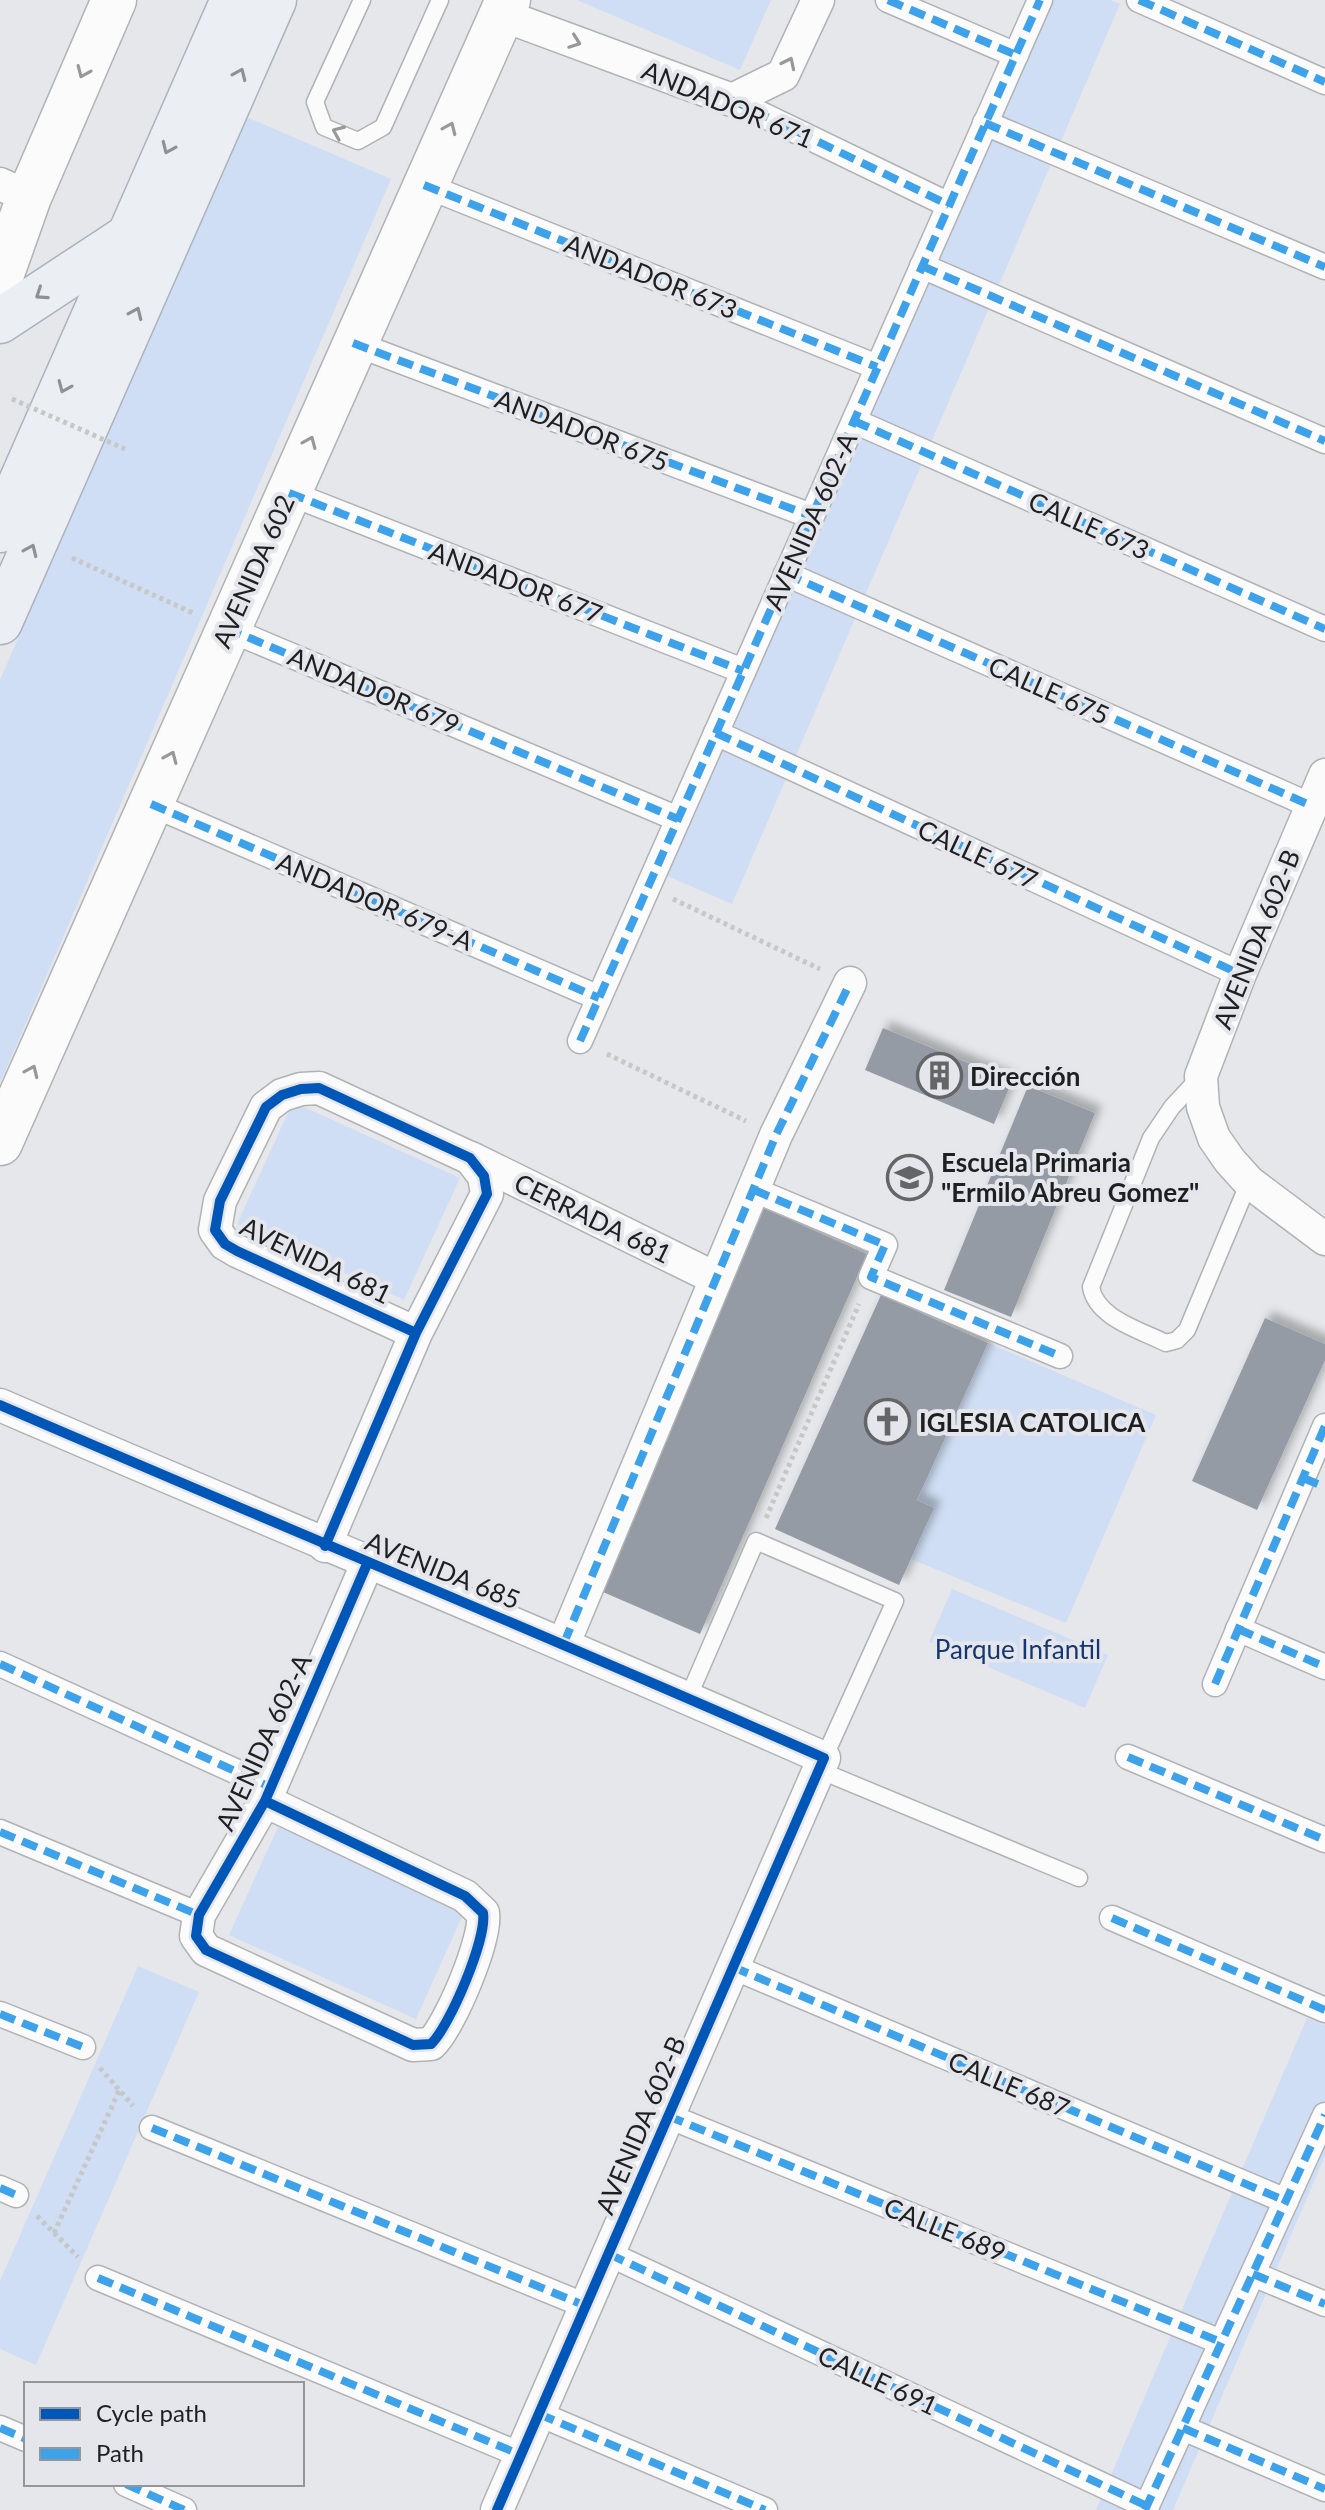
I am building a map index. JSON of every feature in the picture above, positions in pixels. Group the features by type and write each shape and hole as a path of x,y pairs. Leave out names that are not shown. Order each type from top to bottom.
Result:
{"main road":[{"path":"0,279 15,190 114,0"},
{"path":"0,530 233,0"},
{"path":"0,622 274,0"},
{"name":"AVENIDA 602","path":"0,1143 226,628 505,7"},
{"path":"0,321 129,236"}],"street":[{"path":"732,100 783,75 818,0"},
{"path":"888,0 1016,55"},
{"name":"AVENIDA 602-A","path":"580,1041 1040,0"},
{"path":"1139,0 1325,82"},
{"name":"ANDADOR 671","path":"505,7 732,100 949,205"},
{"path":"985,123 1325,267"},
{"name":"ANDADOR 673","path":"424,185 877,367"},
{"path":"922,266 1325,441"},
{"name":"ANDADOR 675","path":"353,343 811,516"},
{"name":"CALLE 673","path":"854,421 1325,629"},
{"name":"ANDADOR 677","path":"289,493 743,671"},
{"name":"CALLE 675","path":"786,574 1312,806"},
{"name":"ANDADOR 679","path":"226,628 678,819"},
{"name":"CALLE 677","path":"716,733 1240,974"},
{"name":"AVENIDA 602-B","path":"1202,1092 1240,974 1325,775"},
{"name":"ANDADOR 679-A","path":"151,804 599,998"},
{"path":"564,1643 776,1135 850,983"},
{"name":"AVENIDA 681","path":"416,1333 225,1244 215,1230 215,1215 266,1107 282,1095 301,1089 319,1088 470,1158"},
{"path":"1202,1092 1214,1138 1249,1182 1325,1239"},
{"path":"325,1546 416,1333 487,1194 484,1176 470,1158"},
{"name":"CERRADA 681","path":"470,1158 715,1278"},
{"path":"754,1190 885,1245 871,1277 1060,1356"},
{"name":"AVENIDA 685","path":"0,1405 367,1564 564,1643 688,1698 822,1764"},
{"path":"1215,1684 1238,1629 1314,1483 1325,1426"},
{"name":"AVENIDA 602-A","path":"197,1926 267,1794 367,1564"},
{"path":"1238,1629 1325,1667"},
{"path":"0,1664 267,1794 475,1903 483,1913 485,1925 443,2030 431,2044 413,2045 206,1950 197,1926 0,1832"},
{"path":"1128,1757 1325,1840"},
{"name":"AVENIDA 602-B","path":"497,2510 822,1764"},
{"path":"1112,1918 1325,2010"},
{"name":"CALLE 687","path":"733,1967 1286,2201"},
{"path":"0,2014 83,2047"},
{"name":"CALLE 689","path":"668,2116 1221,2342"},
{"path":"1146,2508 1325,2117"},
{"path":"152,2128 586,2306"},
{"name":"CALLE 691","path":"609,2254 1146,2508"},
{"path":"1253,2274 1325,2304"},
{"path":"98,2278 521,2455"},
{"path":"539,2414 765,2510"},
{"path":"0,2428 24,2438"},
{"path":"1183,2428 1325,2489"},
{"path":"130,2486 184,2510"}],"lane":[{"path":"362,0 315,102 324,127 358,141 383,127 440,0"},
{"path":"1202,1092 1172,1107 1151,1138 1091,1287 1093,1301 1102,1310 1166,1343 1177,1340 1187,1330 1249,1182"},
{"path":"688,1698 756,1541 895,1601 822,1764 1079,1878"}],"path":[{"path":"12,399 125,449"},
{"path":"72,560 226,628"},
{"path":"648,887 850,983"},
{"path":"580,1041 776,1135"},
{"path":"756,1541 871,1277"},
{"path":"83,2047 152,2128"},
{"path":"54,2233 119,2091"},
{"path":"8,2191 98,2278"}],"green space":[{"path":"577,0 771,0 740,70"},
{"path":"1042,0 1110,0 1120,4 732,904 665,875"},
{"path":"244,116 391,179 0,1083 0,680"},
{"path":"293,1102 460,1178 404,1300 237,1224"},
{"path":"988,1343 1156,1415 1066,1623 911,1559 934,1508 917,1500"},
{"name":"Parque Infantil","path":"952,1589 1108,1655 1085,1708 929,1642"},
{"path":"278,1827 465,1910 416,2019 229,1935"},
{"path":"138,1966 199,1992 36,2365 0,2349 0,2281"},
{"path":"1307,2018 1325,2025 1325,2156 1173,2510 1096,2510"}],"building":[{"name":"Dirección","path":"883,1028 1012,1081 994,1124 865,1070"},
{"path":"1028,1086 1095,1113 1011,1317 944,1290"},
{"path":"764,1208 867,1254 700,1634 596,1589"},
{"name":"IGLESIA CATOLICA","path":"881,1295 988,1343 917,1500 934,1508 899,1585 775,1529"},
{"path":"1265,1318 1325,1344 1325,1360 1257,1510 1192,1481"}],"marked path":[{"path":"888,0 1016,55"},
{"path":"580,1041 1040,0"},
{"path":"1139,0 1325,82"},
{"path":"732,100 949,205"},
{"path":"985,123 1325,267"},
{"path":"424,185 877,367"},
{"path":"922,266 1325,441"},
{"path":"353,343 811,516"},
{"path":"854,421 1325,629"},
{"path":"289,493 743,671"},
{"path":"786,574 1312,806"},
{"path":"226,628 678,819"},
{"path":"716,733 1240,974"},
{"path":"151,804 599,998"},
{"path":"564,1643 776,1135 850,983"},
{"path":"754,1190 885,1245 871,1277 1060,1356"},
{"path":"1215,1684 1325,1426"},
{"path":"1303,1478 1325,1487"},
{"path":"1238,1629 1325,1667"},
{"path":"0,1664 270,1787"},
{"path":"1128,1757 1325,1840"},
{"path":"0,1832 199,1915"},
{"path":"1112,1918 1325,2010"},
{"path":"733,1967 1286,2201"},
{"path":"0,2014 83,2047"},
{"path":"1145,2510 1325,2115"},
{"path":"668,2116 1221,2342"},
{"path":"152,2128 586,2306"},
{"path":"0,2188 16,2195"},
{"path":"609,2254 1147,2506"},
{"path":"1253,2274 1325,2304"},
{"path":"98,2278 521,2455"},
{"path":"539,2414 765,2510"},
{"path":"0,2428 24,2438"},
{"path":"1183,2428 1325,2489"},
{"path":"130,2486 184,2510"}],"cycle path":[{"path":"325,1546 416,1333 487,1194 484,1176 470,1158 319,1088 282,1095 266,1107 220,1201 215,1230 225,1244 237,1251 416,1333"},
{"path":"0,1405 824,1758 497,2510"},
{"path":"265,1801 465,1896 483,1913 483,1925 466,1981 448,2019 431,2044 413,2045 206,1950 196,1936 199,1915 265,1801 367,1564"}],"place":[{"name":"Dirección","path":"939,1076"},
{"name":"Escuela Primaria \"Ermilo Abreu Gomez\"","path":"910,1177"},
{"name":"IGLESIA CATOLICA","path":"888,1422"}]}
